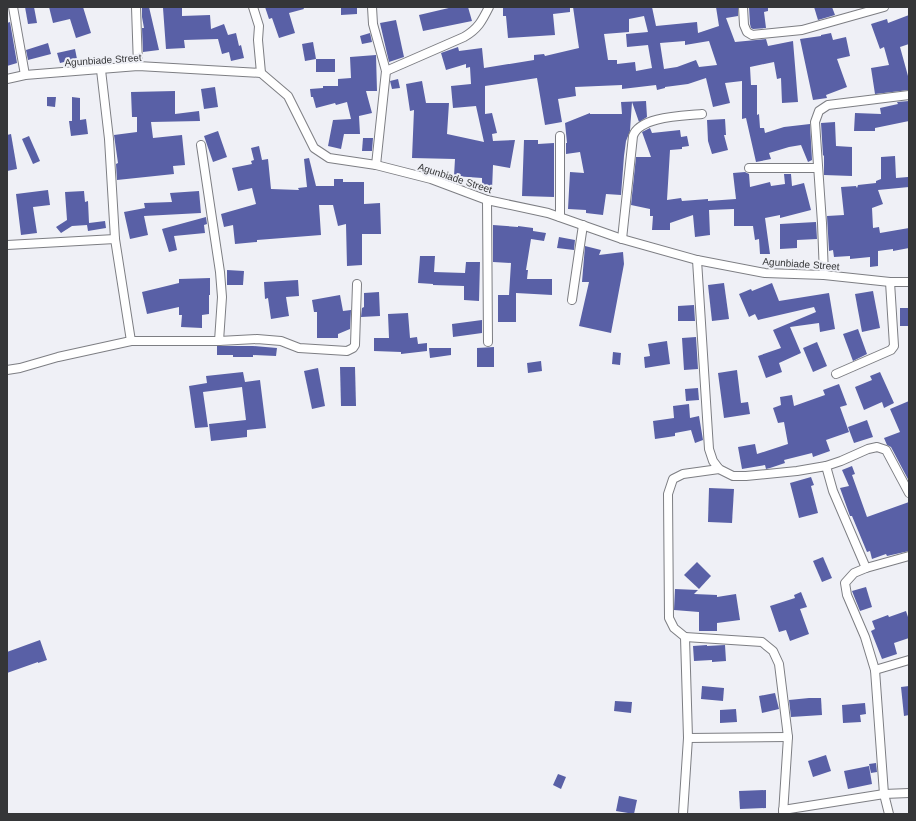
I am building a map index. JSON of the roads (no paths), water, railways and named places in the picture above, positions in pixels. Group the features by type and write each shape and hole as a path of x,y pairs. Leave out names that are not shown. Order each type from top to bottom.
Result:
{"street":[{"path":"13,7 26,75"},
{"path":"136,7 138,66"},
{"path":"254,7 259,26 258,40 261,73"},
{"path":"372,7 373,24 386,71 376,165"},
{"path":"386,71 464,37 474,31 480,24 489,7"},
{"path":"743,7 744,25 747,32 752,35 802,30 884,7"},
{"name":"Agunbiade Street","path":"7,79 26,75 138,66 261,73 288,96 314,148 329,158 376,165 431,179 487,200 548,213 622,239 697,260 765,272 824,274 890,282 909,282"},
{"path":"101,70 109,139 115,239 131,341"},
{"path":"824,274 822,223 814,122 819,111 828,105 909,95"},
{"path":"622,239 634,132 646,123 664,118 702,114"},
{"path":"560,136 560,217"},
{"path":"201,145 220,272 222,296 219,341"},
{"path":"750,168 818,168"},
{"path":"487,200 488,342"},
{"path":"572,300 583,225"},
{"path":"7,245 115,239"},
{"path":"697,260 709,449 713,461 719,468 733,476 746,476 826,466 877,446 886,450 909,493"},
{"path":"836,374 891,350 894,346 890,282"},
{"path":"7,370 131,341 219,341 258,338 281,341 298,348 347,350 353,348 355,345 357,284"},
{"path":"826,466 833,491 866,568"},
{"path":"719,468 683,474 673,479 668,494 669,618 674,628 685,637 762,642 773,651 780,664 788,737 783,812 884,794 909,793"},
{"path":"888,814 884,794 875,670 865,637 847,595 845,583 854,573 866,568 909,556"},
{"path":"683,814 688,738 685,637"},
{"path":"875,670 909,660"},
{"path":"688,738 788,737"}]}
